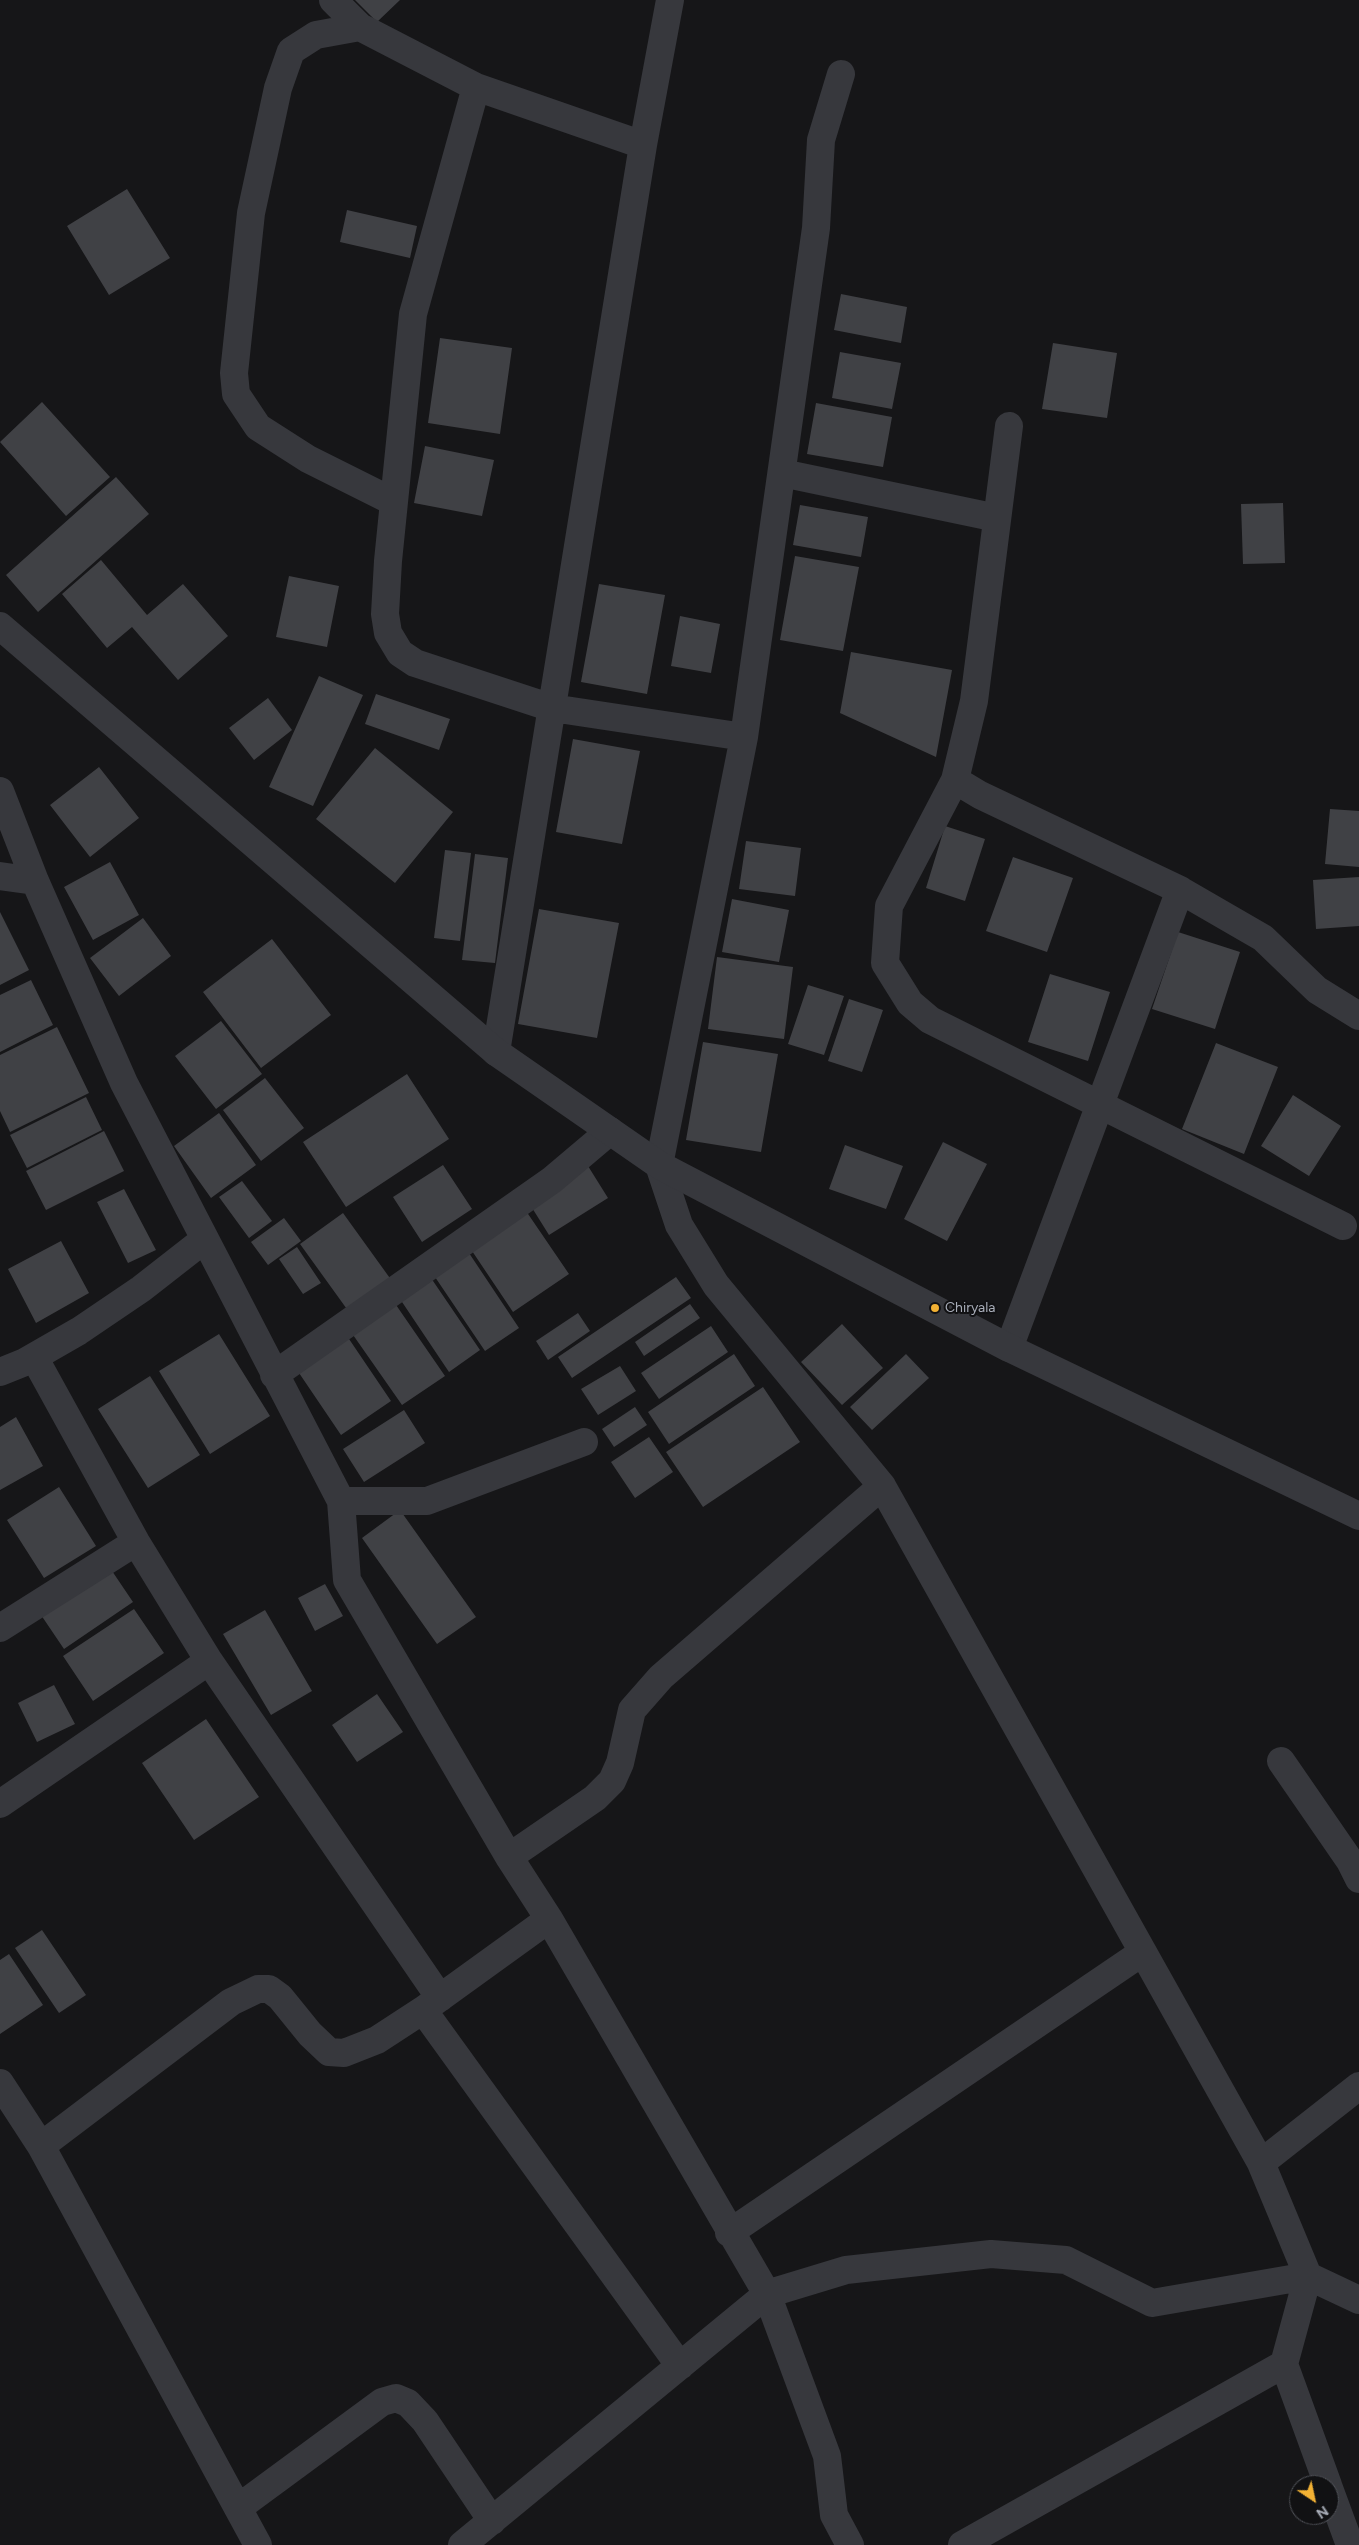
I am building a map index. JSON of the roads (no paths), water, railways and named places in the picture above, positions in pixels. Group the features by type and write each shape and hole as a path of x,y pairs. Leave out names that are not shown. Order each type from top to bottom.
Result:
{"street":[{"path":"333,0 360,27 476,87 642,145"},
{"path":"496,1052 642,145 670,0"},
{"path":"360,27 316,34 291,51 278,88 251,213 234,373 236,394 258,427 308,459 394,502"},
{"path":"841,74 821,140 816,228 744,737 659,1165 679,1225 716,1285 882,1486 1261,2163 1308,2276 1284,2364 1325,2475"},
{"path":"476,87 413,314 385,614 388,634 400,653 415,662 552,708 744,737"},
{"path":"1009,426 974,701 955,780 889,906 885,963 910,1004 930,1020 1343,1226"},
{"path":"782,473 997,518"},
{"path":"0,626 496,1052 659,1165 1009,1348 1359,1516"},
{"path":"955,780 980,795 1180,890 1263,938 1317,990 1359,1016"},
{"path":"0,791 35,881 124,1083 274,1375 341,1500 347,1580 509,1857 549,1919 767,2294 827,2456 834,2514 850,2545"},
{"path":"0,876 35,881"},
{"path":"1009,1348 1180,890"},
{"path":"274,1375 552,1180 610,1131"},
{"path":"0,1372 34,1357 79,1331 141,1289 205,1239"},
{"path":"34,1357 136,1542 209,1661 432,2004 680,2366"},
{"path":"341,1500 427,1501 584,1442"},
{"path":"509,1857 595,1798 612,1781 620,1763 632,1710 661,1676 882,1486"},
{"path":"0,1628 136,1542"},
{"path":"0,1804 209,1661"},
{"path":"1282,1761 1350,1861 1359,1879"},
{"path":"41,2146 231,2002 258,1989 269,1989 280,1997 310,2034 329,2052 344,2052 377,2040 432,2004 549,1919"},
{"path":"730,2233 1143,1952"},
{"path":"0,2083 41,2146 258,2545"},
{"path":"1261,2163 1359,2086"},
{"path":"462,2545 767,2294 846,2270 991,2254 1066,2260 1152,2303 1308,2276 1359,2300"},
{"path":"962,2545 1284,2364"},
{"path":"238,2508 382,2402 396,2398 408,2404 425,2421 492,2522"},
{"path":"1339,2514 1350,2545"}],"place":[{"name":"Chiryala","path":"935,1308"}]}
